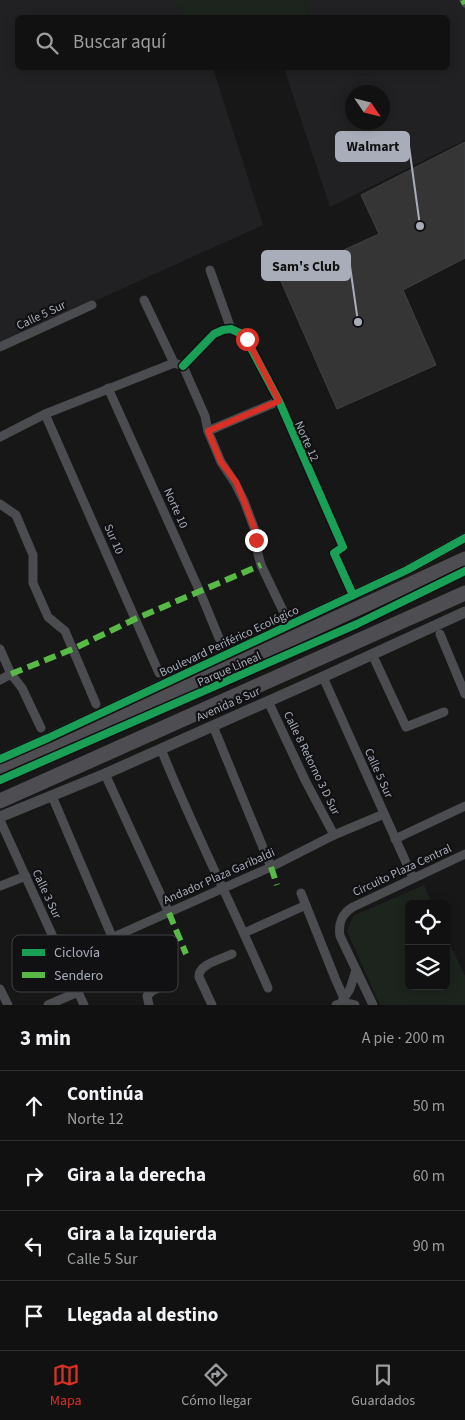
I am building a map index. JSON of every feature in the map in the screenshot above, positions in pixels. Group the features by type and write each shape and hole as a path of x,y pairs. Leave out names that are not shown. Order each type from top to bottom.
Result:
{"highway":[{"name":"Boulevard Periférico Ecológico","path":"0,769 45,752 465,559"},
{"path":"0,801 465,593"}],"street":[{"path":"463,0 465,4"},
{"path":"183,366 214,334 231,329 210,270"},
{"path":"144,300 174,363"},
{"name":"Calle 5 Sur","path":"0,347 92,305"},
{"name":"Norte 12","path":"231,329 244,335 279,401 343,547 334,554 353,595"},
{"path":"0,437 45,414 108,388 174,363 183,366 205,416 208,431 221,462 236,482 244,501 256,533 261,564 286,617"},
{"name":"Norte 10","path":"108,388 219,638"},
{"path":"208,431 279,401"},
{"name":"Sur 10","path":"45,414 160,673"},
{"path":"0,504 16,515 33,555 33,583 48,617 65,632 96,704"},
{"name":"Boulevard Periférico Ecológico","path":"0,759 406,570 465,538"},
{"name":"Avenida 8 Sur","path":"0,819 213,726 465,612"},
{"path":"440,634 465,694"},
{"path":"0,649 11,674 22,688 41,728"},
{"path":"372,654 406,727 444,712"},
{"path":"0,680 11,674"},
{"name":"Calle 5 Sur","path":"323,677 413,878"},
{"name":"Calle 8 Retorno 3 D Sur","path":"268,701 305,780 334,835"},
{"path":"213,726 270,867"},
{"path":"163,754 195,830 268,988"},
{"path":"105,774 169,913"},
{"path":"52,796 111,935"},
{"path":"395,839 465,806"},
{"name":"Andador Plaza Garibaldi","path":"122,935 270,867 334,835 384,814"},
{"name":"Calle 3 Sur","path":"0,819 53,935"},
{"name":"Circuito Plaza Central","path":"356,970 340,936 340,923 348,910 465,854"},
{"path":"0,886 26,876"},
{"path":"301,893 344,1003"},
{"path":"244,933 306,905"},
{"path":"212,1005 198,972 202,968 232,954"},
{"path":"344,1003 356,970"},
{"path":"356,970 373,1005"},
{"path":"0,989 8,1005"},
{"path":"48,1005 78,992"},
{"name":"Calle 3 Sur","path":"78,992 84,1005"}],"shaded area":[{"path":"0,0 171,0 183,15 15,15 15,70 214,70 263,225 0,344"},
{"path":"171,0 305,0 309,15 183,15"},
{"path":"305,0 465,0 465,140 330,207 285,71 450,70 450,15 309,15"},
{"path":"424,885 430,900 405,900 405,990 450,990 450,944 465,976 465,1005 380,1005 347,931 353,916"}],"building":[{"path":"465,142 465,258 403,290 436,365 337,409 280,279 379,234 361,195"}],"marked path":[{"path":"463,0 465,4"},
{"path":"11,674 73,649 135,619 261,565"},
{"path":"271,867 277,885"},
{"path":"169,913 186,954"}],"cycle path":[{"path":"183,366 214,334 231,329 244,335 279,401 343,547 334,553 353,595"},
{"name":"Parque Lineal","path":"0,759 407,570 465,538"},
{"name":"Parque Lineal","path":"0,780 357,624 465,571"}],"place":[{"name":"Walmart","path":"420,226"},
{"name":"Sam's Club","path":"358,322"}],"route":[{"path":"247,339 279,401 208,431 221,462 236,482 256,533 256,540"}]}
